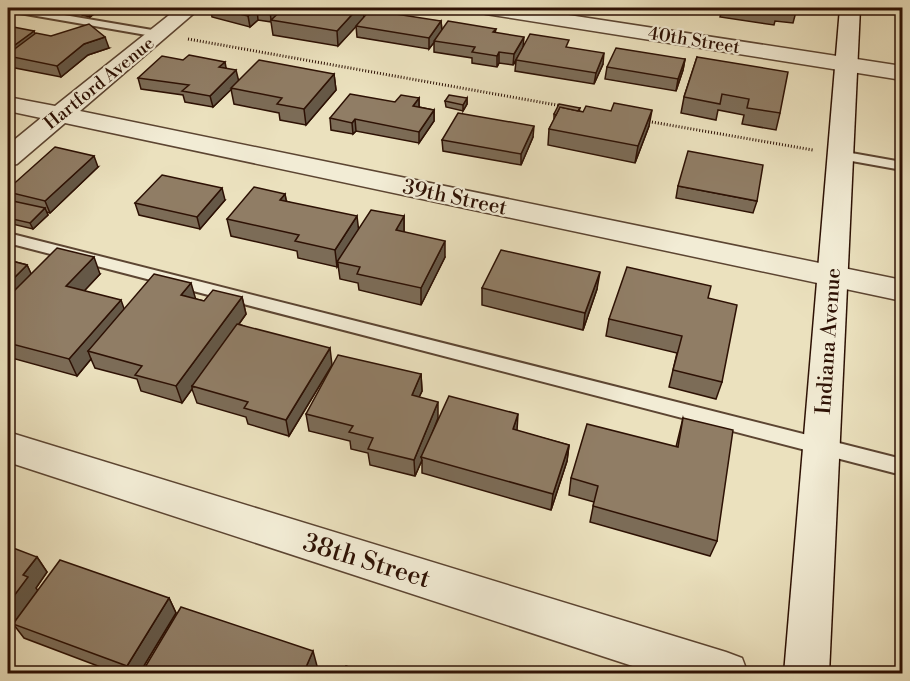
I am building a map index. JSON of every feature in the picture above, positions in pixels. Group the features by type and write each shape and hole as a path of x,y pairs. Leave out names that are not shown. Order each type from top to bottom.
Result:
{"street":[{"name":"Hartford Avenue","path":"8,158 190,8"},
{"name":"40th Street","path":"486,8 903,73"},
{"name":"Indiana Avenue","path":"806,674 850,8"},
{"name":"39th Street","path":"8,104 903,291"},
{"name":"38th Street","path":"8,447 726,674"}],"lane":[{"path":"8,8 158,34"},
{"path":"840,155 903,166"},
{"path":"8,238 903,467"}],"path":[{"path":"158,34 570,107"},
{"path":"640,120 840,155"}],"building":[{"path":"93,8 88,11 80,10"},
{"path":"213,8 274,8 270,11 257,9 248,16"},
{"path":"284,8 358,8 337,31 271,20"},
{"path":"370,10 441,21 429,38 356,26"},
{"path":"448,21 496,29 493,32 524,37 514,54 499,52 497,56 472,52 475,47 434,41"},
{"path":"89,24 105,37 84,44 57,66 8,56 36,33 51,36"},
{"path":"8,26 34,31 8,50"},
{"path":"530,34 569,40 566,47 604,53 596,73 516,60"},
{"path":"616,48 685,59 678,79 607,67"},
{"path":"189,55 225,62 219,67 236,70 210,96 182,91 189,85 138,78 162,56 183,60"},
{"path":"697,57 788,72 780,113 747,108 749,99 722,94 720,104 684,97"},
{"path":"259,60 334,74 304,109 277,104 282,98 231,88"},
{"path":"350,94 395,102 401,95 419,98 413,106 434,110 419,132 355,119 352,123 330,118"},
{"path":"449,95 467,98 463,105 445,101"},
{"path":"614,103 652,110 638,146 549,129 560,107 583,112 586,106 611,111"},
{"path":"559,104 580,108 578,111 560,107 556,115 554,114"},
{"path":"458,113 534,126 521,154 442,140"},
{"path":"55,147 94,156 45,201 8,192 8,189"},
{"path":"688,151 763,165 757,201 678,186"},
{"path":"162,175 222,188 197,217 135,203"},
{"path":"254,187 285,194 280,200 357,216 335,250 295,241 299,235 227,219"},
{"path":"8,200 45,208 30,223 8,218"},
{"path":"371,210 404,216 396,230 445,241 421,288 357,274 360,267 337,262"},
{"path":"57,248 94,257 66,286 121,300 69,359 8,343 8,297"},
{"path":"501,250 600,272 585,313 482,288"},
{"path":"8,260 27,265 8,284"},
{"path":"627,267 711,286 708,298 737,305 722,382 673,370 682,336 609,319"},
{"path":"154,274 191,283 181,295 204,301 213,290 242,297 176,386 135,375 142,366 88,351"},
{"path":"237,324 330,348 286,420 244,408 248,402 192,386"},
{"path":"338,355 421,374 412,395 438,402 414,460 368,449 373,438 349,432 353,426 306,414"},
{"path":"449,396 518,414 513,429 569,445 553,494 421,457"},
{"path":"683,418 733,430 717,541 593,506 598,486 571,478 587,424 678,447"},
{"path":"8,546 37,557 23,575 28,577 8,604"},
{"path":"60,560 169,598 127,666 13,624"},
{"path":"181,607 313,651 303,674 141,674"},
{"path":"346,666 368,674 342,674"}]}
